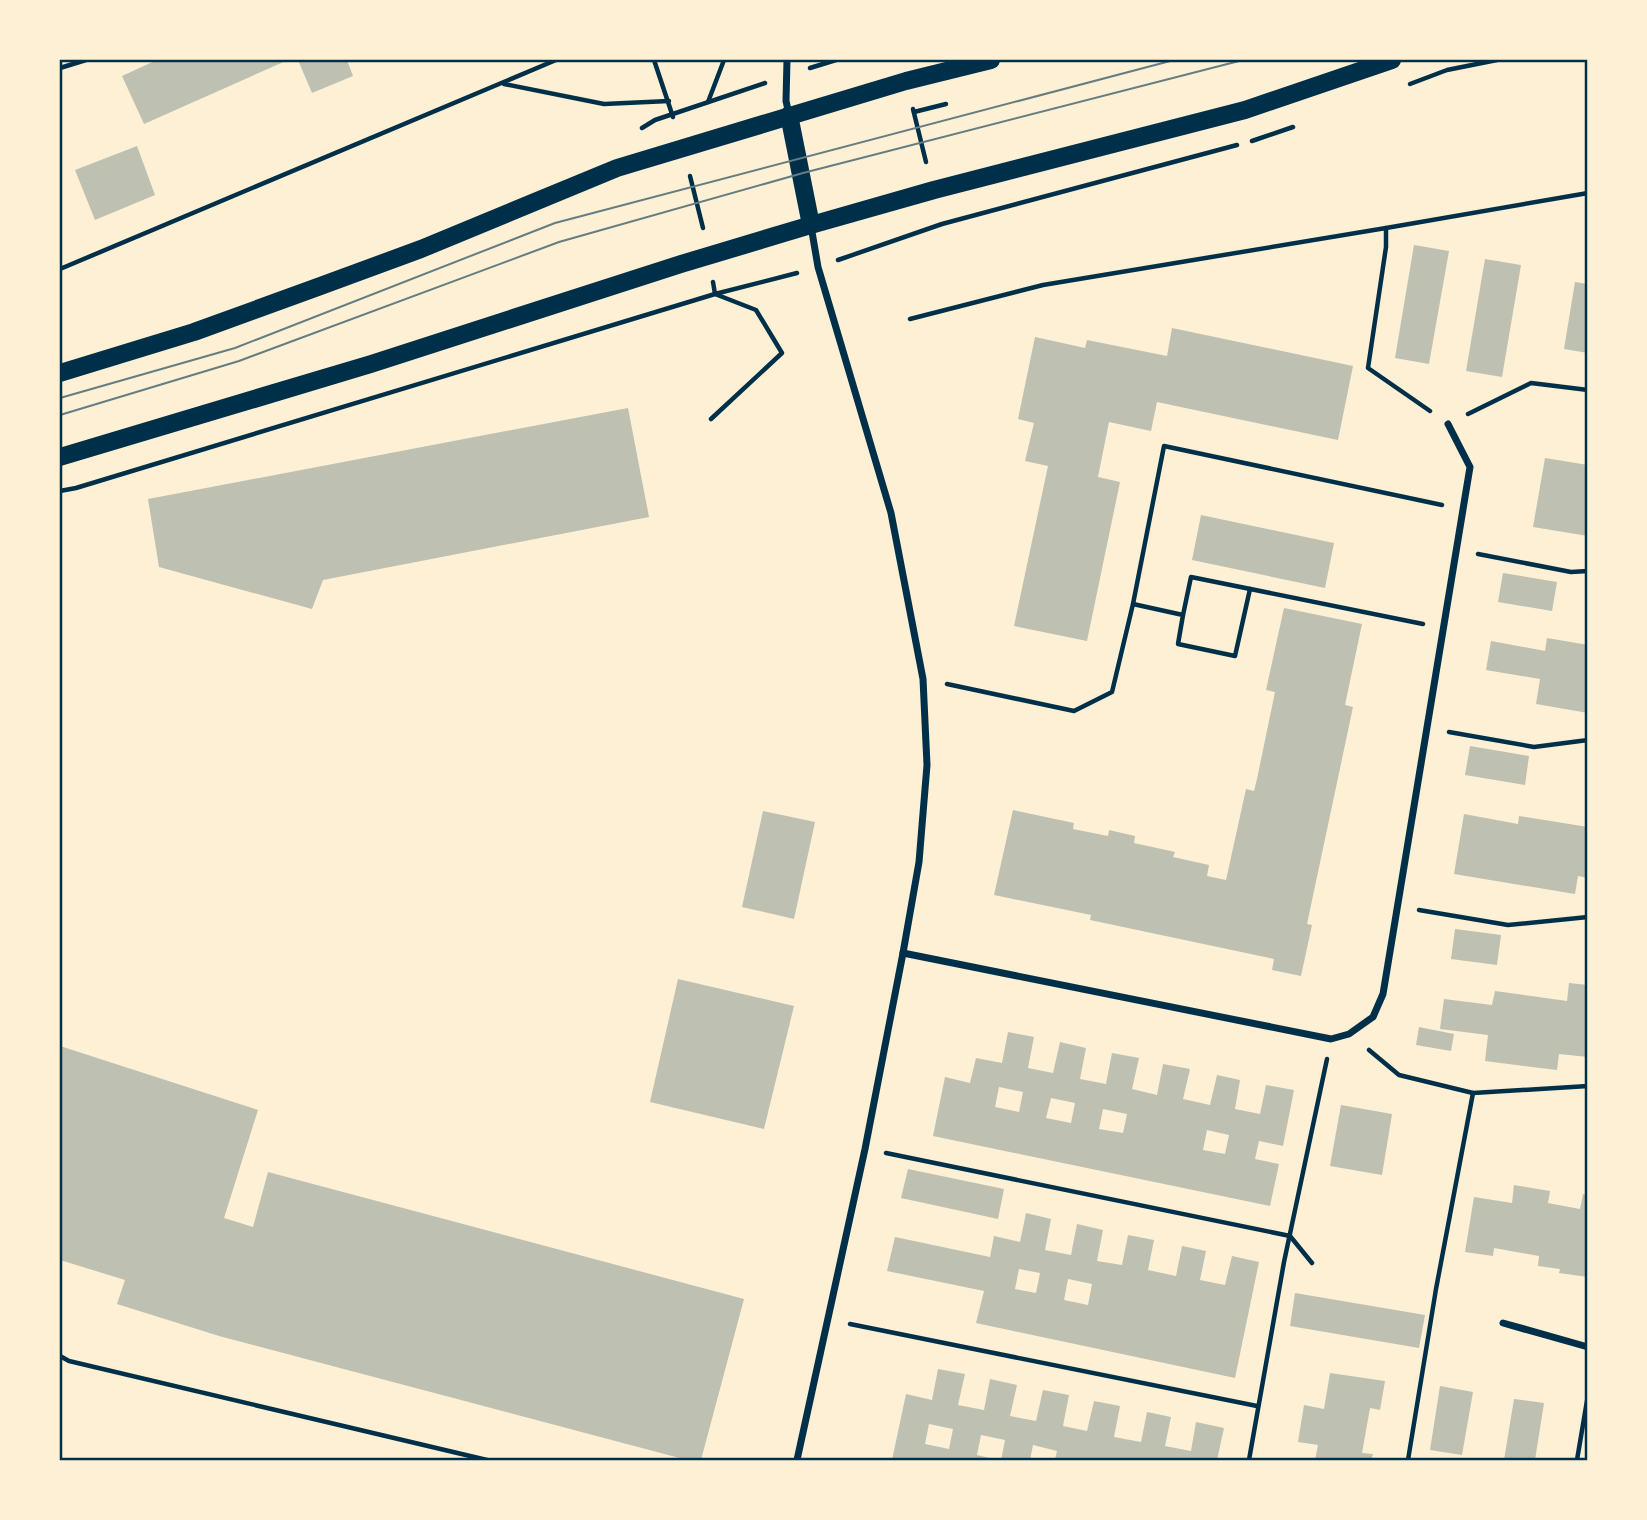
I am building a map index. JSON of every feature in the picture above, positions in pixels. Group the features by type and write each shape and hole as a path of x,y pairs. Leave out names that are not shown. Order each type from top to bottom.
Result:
{"main road":[{"path":"60,373 194,332 303,293 421,249 617,168 906,81 992,60"},
{"path":"60,457 371,364 811,225 934,190 1245,110 1392,60"},
{"path":"789,115 811,225"}],"street":[{"path":"787,60 786,101 789,115"},
{"path":"797,1461 865,1149 903,953 919,862 927,765 923,679 891,513 818,267 811,225"},
{"path":"903,953 1331,1039 1349,1034 1373,1017 1383,994 1471,467 1448,424"},
{"path":"1503,1323 1587,1348"}],"path":[{"path":"60,68 86,60"},
{"path":"60,269 556,60"},
{"path":"654,60 683,148 709,256 715,293"},
{"path":"708,102 724,60"},
{"path":"1409,84 1447,70 1497,60"},
{"path":"906,81 942,224"},
{"path":"501,83 604,104 668,101"},
{"path":"914,112 946,104"},
{"path":"60,491 715,293 818,267 942,224 1266,137 1305,123"},
{"path":"910,318 1043,285 1587,193"},
{"path":"1386,228 1386,247 1368,368 1448,424 1531,383 1587,390"},
{"path":"712,419 782,353 756,310 715,293"},
{"path":"923,679 1074,712 1112,692 1133,604 1164,446 1464,509"},
{"path":"1457,550 1571,572 1587,570"},
{"path":"1250,589 1235,656 1178,644 1191,577 1250,589 1444,629"},
{"path":"1133,604 1183,615"},
{"path":"1427,729 1534,747 1587,740"},
{"path":"1398,907 1508,925 1587,917"},
{"path":"1349,1034 1399,1075 1473,1093 1587,1086"},
{"path":"1249,1461 1257,1406 1331,1039"},
{"path":"1408,1461 1436,1289 1473,1093"},
{"path":"865,1149 1290,1237 1312,1264"},
{"path":"828,1320 1257,1406"},
{"path":"60,1356 82,1364 487,1461"},
{"path":"1577,1461 1587,1395"}],"building":[{"path":"157,60 288,60 144,124 122,76"},
{"path":"298,60 347,60 353,76 312,93"},
{"path":"137,146 155,195 95,220 75,170"},
{"path":"1414,245 1449,251 1429,364 1395,358"},
{"path":"1485,259 1521,265 1502,377 1466,371"},
{"path":"1575,282 1588,284 1588,353 1564,349"},
{"path":"1172,328 1353,366 1338,440 1157,402 1151,431 1109,422 1098,477 1120,482 1087,641 1014,626 1048,466 1025,461 1034,423 1018,419 1035,337 1085,348 1087,340 1167,356"},
{"path":"628,408 649,517 323,580 312,609 159,567 148,499"},
{"path":"1545,458 1588,465 1588,536 1533,527"},
{"path":"1201,515 1334,543 1325,588 1192,560"},
{"path":"1503,573 1557,582 1552,611 1498,602"},
{"path":"1284,608 1362,624 1345,705 1353,707 1307,924 1312,925 1301,976 1272,970 1274,959 1090,920 1091,915 994,895 1013,810 1074,823 1073,829 1108,836 1109,830 1135,836 1134,843 1175,852 1173,857 1209,865 1207,876 1226,880 1246,789 1254,791 1257,779 1275,692 1266,690"},
{"path":"1547,638 1588,645 1588,713 1536,704 1540,679 1486,670 1491,641 1545,651"},
{"path":"1470,746 1529,756 1525,785 1465,775"},
{"path":"763,811 815,822 794,919 742,907"},
{"path":"1464,814 1518,824 1519,816 1588,827 1588,878 1578,876 1575,894 1454,874"},
{"path":"1455,929 1501,935 1497,965 1451,959"},
{"path":"678,979 794,1006 764,1129 650,1102"},
{"path":"1569,983 1588,985 1588,1057 1559,1054 1557,1070 1485,1061 1488,1035 1440,1029 1444,999 1492,1005 1495,991 1567,1001"},
{"path":"1419,1027 1454,1034 1451,1051 1416,1045"},
{"path":"1008,1032 1034,1037 1028,1068 1053,1073 1060,1042 1086,1048 1080,1079 1106,1084 1112,1053 1139,1058 1132,1089 1157,1095 1163,1064 1190,1069 1183,1099 1210,1105 1217,1075 1240,1080 1235,1109 1260,1114 1266,1085 1294,1090 1283,1146 1259,1141 1255,1159 1279,1164 1270,1206 933,1136 945,1077 970,1083 976,1058 1002,1063","holes":["999,1087 1023,1092 1019,1112 995,1107","1051,1098 1075,1103 1071,1123 1046,1118","1103,1109 1127,1114 1123,1133 1099,1129","1207,1130 1229,1135 1225,1154 1203,1150"]},
{"path":"60,1046 258,1110 224,1218 253,1227 268,1172 744,1299 701,1460 687,1460 219,1336 117,1304 125,1280 60,1260"},
{"path":"1341,1105 1392,1114 1382,1175 1330,1166"},
{"path":"908,1169 1004,1189 998,1219 901,1198"},
{"path":"1514,1185 1550,1191 1548,1203 1580,1209 1583,1194 1588,1195 1588,1277 1559,1273 1560,1269 1538,1266 1539,1256 1494,1248 1493,1256 1465,1252 1474,1197 1512,1203"},
{"path":"1026,1213 1051,1219 1045,1250 1071,1255 1077,1224 1103,1230 1097,1261 1122,1265 1128,1235 1154,1240 1148,1270 1176,1276 1182,1246 1206,1251 1200,1280 1225,1285 1232,1256 1259,1262 1235,1378 976,1323 984,1291 887,1271 895,1237 990,1257 994,1236 1020,1242","holes":["1019,1269 1040,1273 1036,1293 1015,1289","1068,1279 1092,1284 1088,1305 1064,1300"]},
{"path":"1295,1293 1425,1315 1419,1348 1290,1326"},
{"path":"938,1369 965,1374 958,1405 984,1410 990,1379 1017,1385 1010,1416 1036,1421 1043,1390 1069,1395 1063,1426 1087,1431 1094,1401 1120,1406 1114,1437 1141,1442 1147,1412 1171,1417 1165,1446 1191,1451 1196,1422 1224,1428 1217,1460 1055,1460 1057,1451 1033,1445 1030,1460 1001,1460 1005,1440 981,1435 977,1455 998,1460 892,1460 906,1394 932,1400","holes":["929,1424 953,1429 949,1449 925,1444"]},
{"path":"1330,1373 1385,1381 1380,1410 1370,1408 1362,1453 1373,1454 1371,1460 1315,1460 1318,1445 1298,1442 1304,1405 1324,1409"},
{"path":"1440,1386 1473,1392 1462,1455 1430,1450"},
{"path":"1514,1399 1544,1403 1535,1460 1504,1460"}],"tram line":[{"path":"60,398 235,348 555,223 1174,60"},
{"path":"60,415 239,361 559,242 803,173 1243,60"}]}
